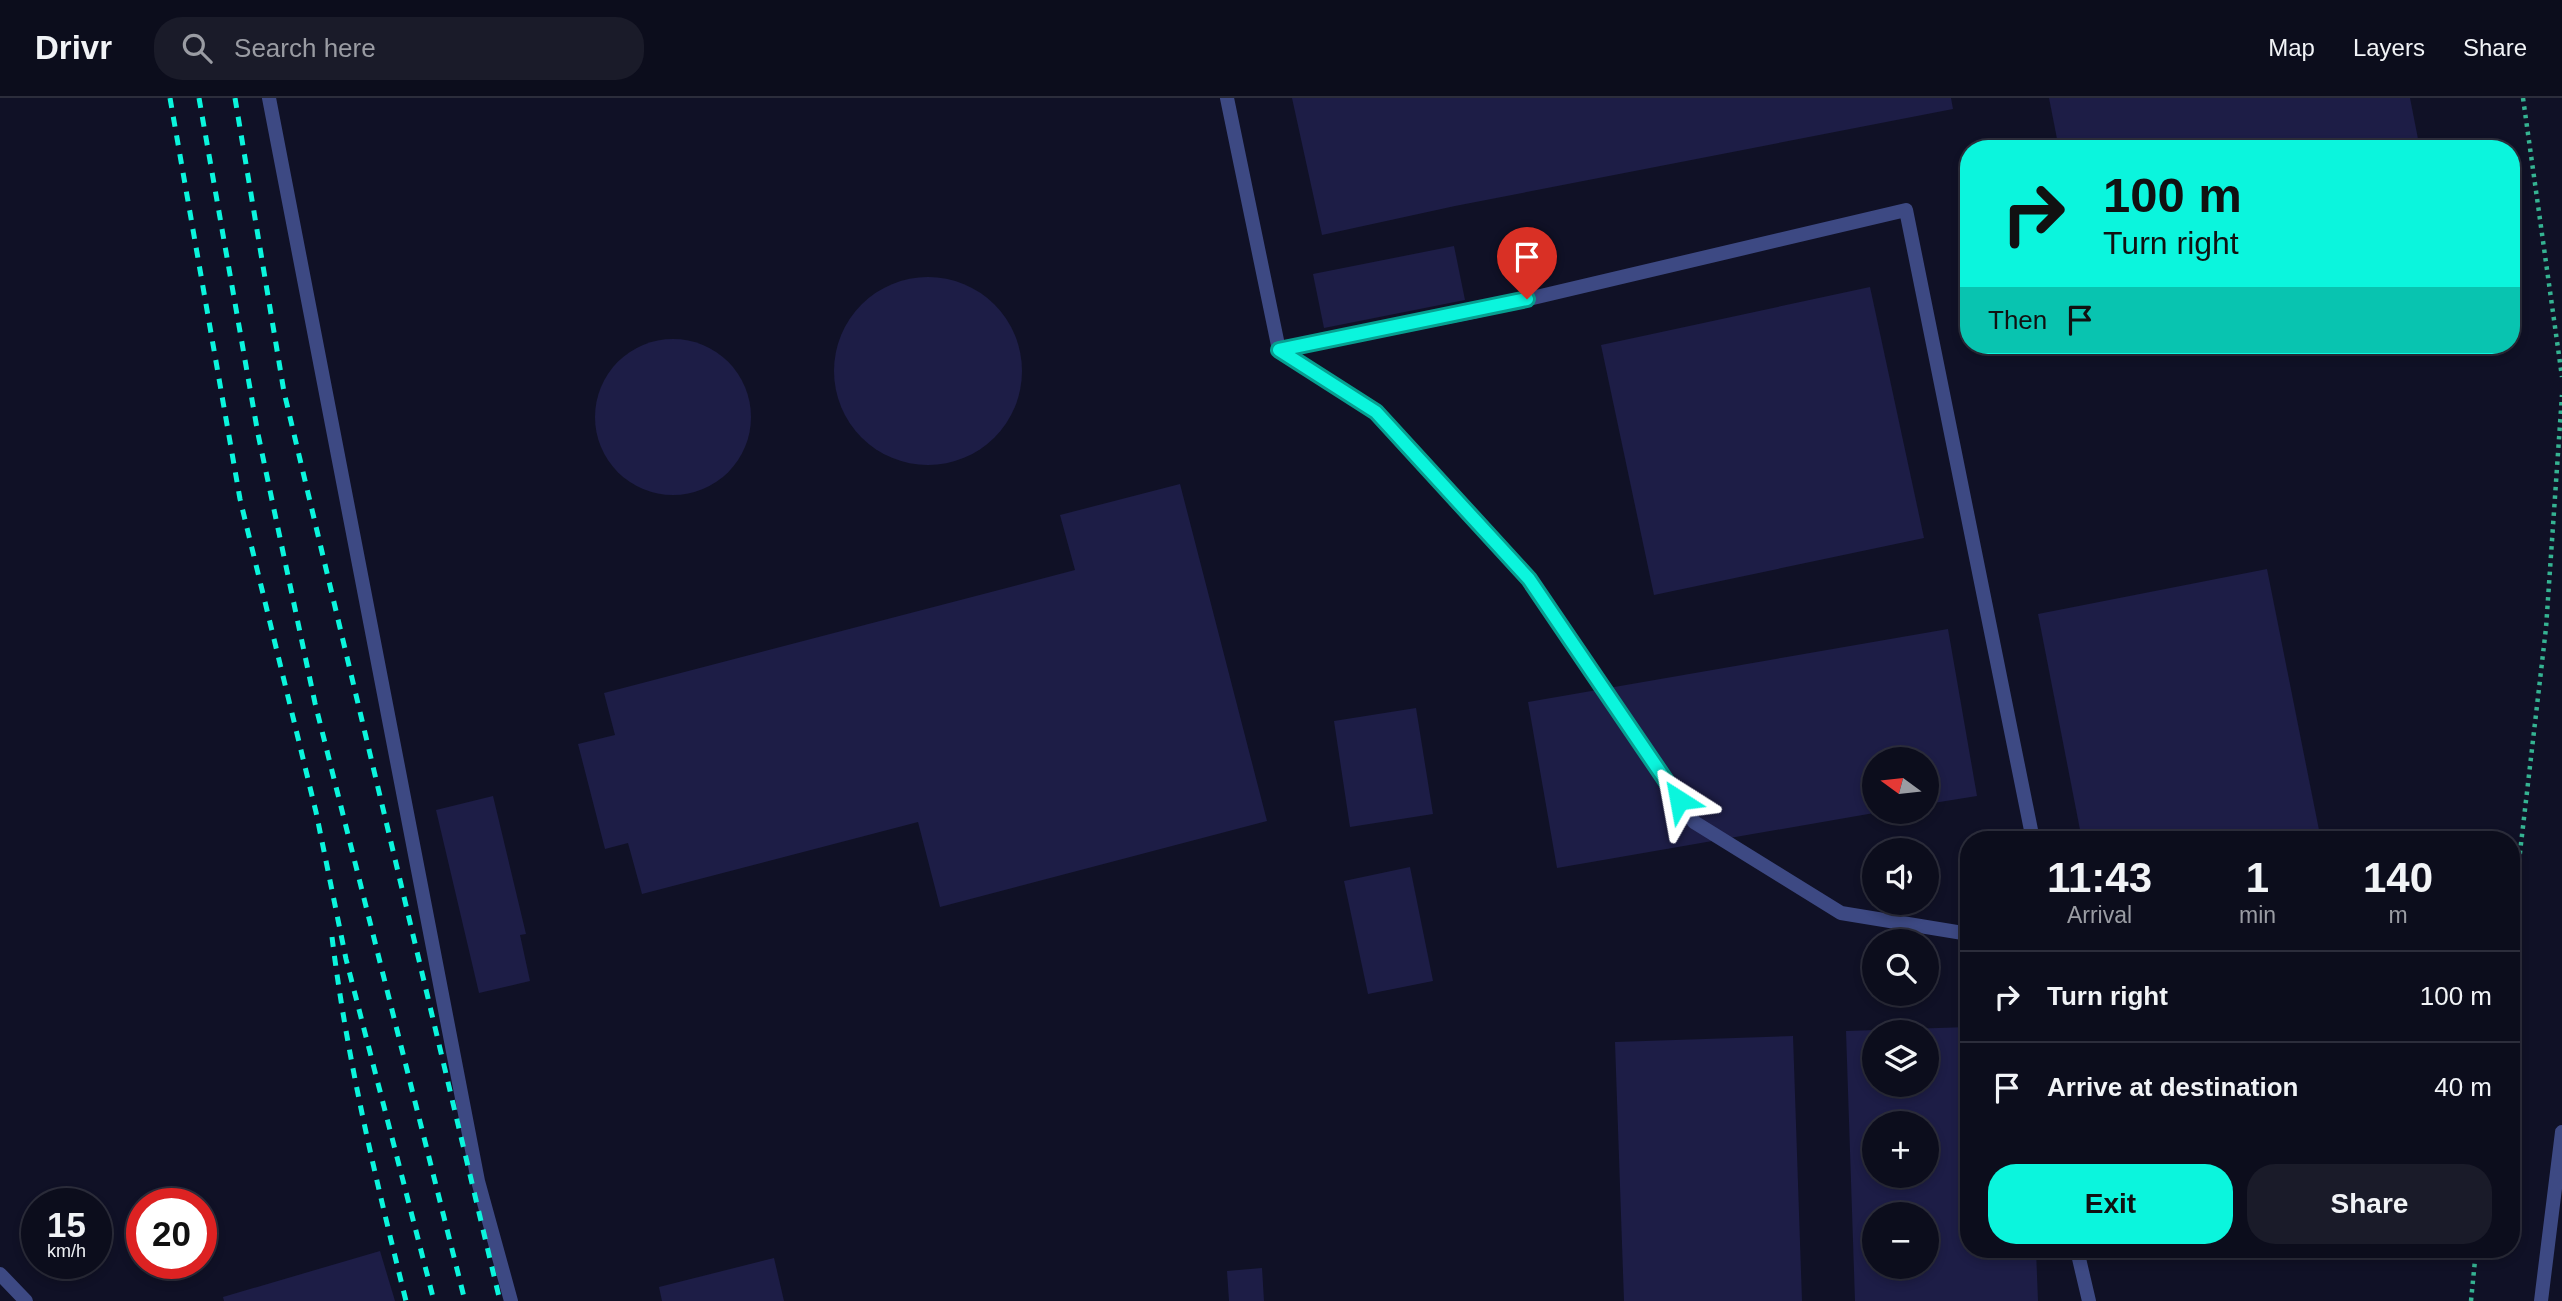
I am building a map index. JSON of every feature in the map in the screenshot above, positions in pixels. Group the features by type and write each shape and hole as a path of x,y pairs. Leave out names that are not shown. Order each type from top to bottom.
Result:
{"lane":[{"path":"269,98 478,1181 511,1301"},
{"path":"1227,98 1279,350 1376,412 1529,579 1694,822 1841,913 1960,933"},
{"path":"1279,350 1473,312 1906,210 2031,831"},
{"path":"2541,1301 2562,1132"},
{"path":"2079,1258 2089,1301"},
{"path":"0,1274 26,1301"}],"path":[{"path":"2523,98 2562,377"},
{"path":"2520,851 2547,615 2562,395"},
{"path":"2472,1301 2475,1258"}],"building":[{"path":"1292,98 1951,98 1953,109 1455,206 1322,235"},
{"path":"2049,98 2410,98 2418,140 2057,140"},
{"path":"1454,246 1465,300 1324,328 1313,274"},
{"path":"928,277 964,284 995,304 1015,335 1022,371 1015,407 995,438 964,458 928,465 892,458 861,438 841,407 834,371 841,335 861,304 892,284"},
{"path":"1870,287 1924,538 1654,595 1601,345"},
{"path":"673,339 703,345 728,362 745,387 751,417 745,447 728,472 703,489 673,495 643,489 618,472 601,447 595,417 601,387 618,362 643,345"},
{"path":"1180,484 1267,821 940,907 918,822 642,894 628,843 605,849 578,744 615,735 604,693 1075,570 1060,515"},
{"path":"2267,569 2319,831 2080,831 2038,614"},
{"path":"1948,629 1977,796 1939,802 1939,747 1862,747 1862,815 1557,868 1528,702"},
{"path":"1416,708 1433,814 1350,827 1334,721"},
{"path":"493,796 526,934 520,935 530,981 479,993 436,810"},
{"path":"1410,867 1433,981 1368,994 1344,881"},
{"path":"1960,1027 1960,1258 2036,1258 2038,1301 1855,1301 1846,1031 1862,1030 1862,1097 1939,1097 1939,1028"},
{"path":"1793,1036 1802,1301 1624,1301 1615,1042"},
{"path":"380,1251 395,1301 224,1301 223,1297"},
{"path":"774,1258 784,1301 662,1301 659,1287"},
{"path":"1262,1268 1264,1301 1229,1301 1227,1271"}],"railway":[{"path":"170,98 240,499 316,812 346,959 434,1301"},
{"path":"199,98 258,434 315,703 465,1301"},
{"path":"235,98 284,392 500,1301"},
{"path":"332,937 354,1074 406,1301"}],"route":[{"path":"1527,299 1279,350 1376,412 1529,579 1679,800"}]}
